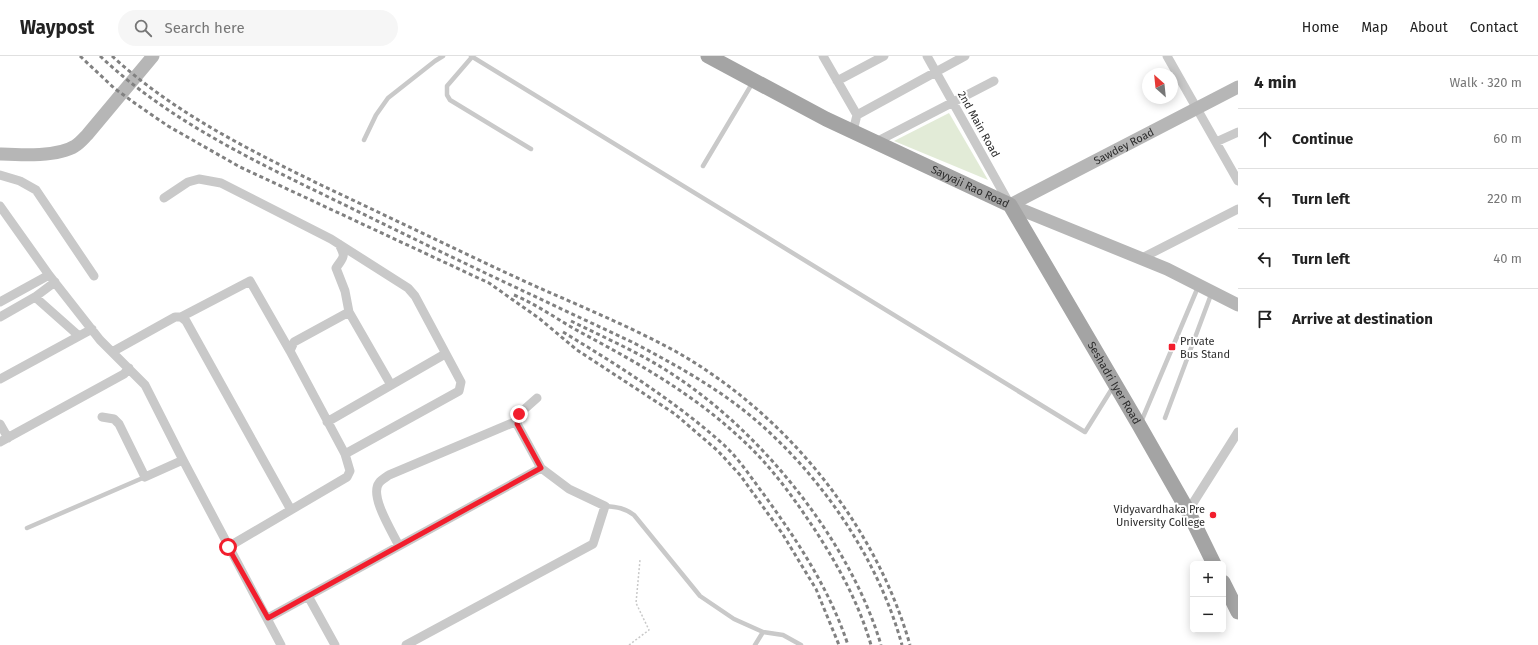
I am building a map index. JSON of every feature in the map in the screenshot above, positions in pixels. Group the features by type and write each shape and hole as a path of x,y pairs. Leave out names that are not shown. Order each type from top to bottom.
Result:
{"main road":[{"name":"Sayyaji Rao Road","path":"708,56 826,119 1010,205"},
{"name":"Seshadri Iyer Road","path":"1010,205 1188,511 1213,561"},
{"path":"1226,588 1238,612"}],"street":[{"path":"0,154 29,155 59,152 75,146 87,135 153,56"},
{"path":"823,56 857,115 853,131"},
{"path":"838,81 884,56"},
{"name":"2nd Main Road","path":"927,56 1010,205"},
{"path":"857,115 934,71 965,56"},
{"path":"1167,56 1196,108 1237,175"},
{"path":"876,142 994,81"},
{"name":"Sawdey Road","path":"1010,205 1238,87"},
{"path":"1216,142 1238,132"},
{"path":"0,175 20,181 36,190 94,276"},
{"path":"164,198 188,182 199,179 221,183 339,244 408,288 415,296 461,382 459,392 345,454"},
{"name":"Sayyaji Rao Road","path":"1010,205 1167,269 1238,305"},
{"path":"0,206 4,220 92,329 112,352 145,385 228,547 268,618 281,645"},
{"path":"1140,259 1238,209"},
{"path":"339,244 344,254 344,259 336,268 345,290 349,312 391,385"},
{"path":"0,317 35,297 52,278"},
{"path":"0,302 52,278"},
{"path":"112,352 166,321 175,317 181,317 250,281 290,351 345,454 350,471 347,477 228,547"},
{"path":"35,297 79,336"},
{"path":"290,351 294,342 349,312"},
{"path":"181,317 186,321 291,510"},
{"path":"0,379 92,329"},
{"path":"327,422 445,354"},
{"path":"0,424 4,440 124,374 129,368"},
{"path":"406,645 593,544 605,506 569,489 541,468 517,424 519,414 537,398"},
{"path":"102,417 114,418 119,424 145,477 183,460"},
{"path":"399,546 378,502 376,491 379,483 389,475 517,421"},
{"path":"1188,511 1238,432"},
{"path":"268,618 541,468"},
{"path":"308,596 335,645"}],"lane":[{"path":"364,140 376,115 388,98 435,60 443,56"},
{"path":"531,149 450,100 447,96 447,86 472,56 1085,432 1115,384"},
{"path":"703,166 754,80"},
{"path":"1139,425 1199,285"},
{"path":"1165,418 1212,292"},
{"path":"27,528 145,477"},
{"path":"605,506 622,508 634,515 700,596 734,619 763,632 783,635 801,645"},
{"path":"755,645 763,632"}],"path":[{"path":"629,645 649,630 636,603 640,560"}],"green space":[{"path":"949,113 988,180 894,141"}],"railway":[{"path":"80,56 114,88 136,104 168,126 240,167 489,283 540,319 577,350 675,414 718,451 740,475 782,533 816,589 839,645"},
{"path":"100,56 157,102 188,123 252,159 491,276 632,342 694,376 738,406 777,440 801,465 844,520 878,581 902,645"},
{"path":"112,56 135,76 185,112 266,158 474,258 638,332 675,351 715,376 753,406 788,439 821,476 849,515 874,556 894,600 910,645"},
{"path":"514,295 540,308 622,355 681,391 719,419 749,446 760,457 790,494 825,546 855,601 871,645"},
{"path":"571,321 639,355 678,378 710,402 742,430 773,461 801,495 827,531 849,569 867,607 881,645"},
{"path":"563,332 626,371 666,399 705,429 735,456 800,546 822,584 848,645"}],"place":[{"name":"Private Bus Stand","path":"1172,347"},
{"name":"Vidyavardhaka Pre University College","path":"1213,515"}],"route":[{"path":"228,547 268,618 541,468 517,424 519,414"}]}
